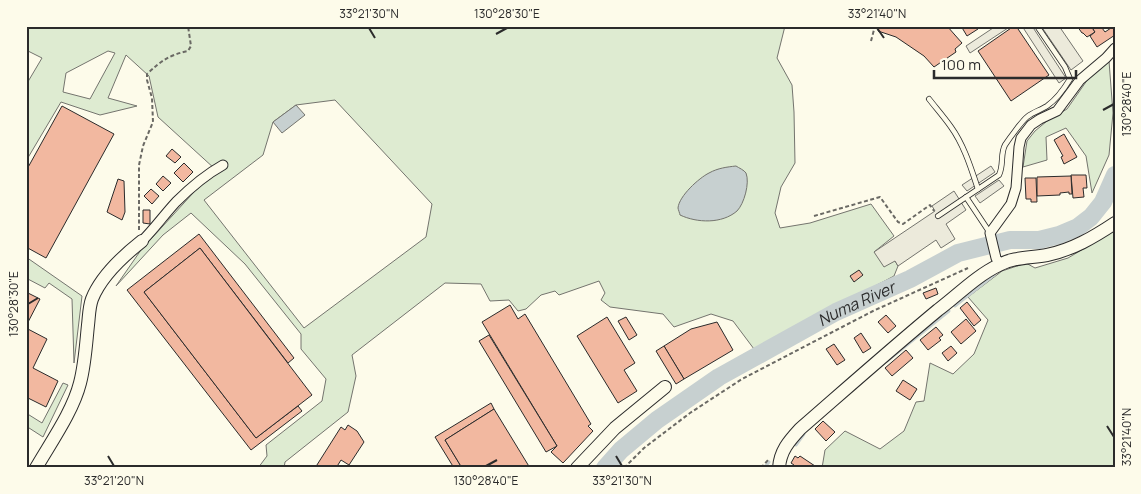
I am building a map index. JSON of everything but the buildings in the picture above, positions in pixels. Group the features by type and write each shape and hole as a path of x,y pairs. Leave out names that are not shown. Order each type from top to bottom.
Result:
{"street":[{"path":"998,261 990,233 1011,204 1016,188 1021,138 1040,119 1057,111 1080,80 1115,48"},
{"path":"36,468 71,407 80,383 89,311 92,299 100,284 111,270 142,241 186,192 208,174 222,166"},
{"path":"779,468 779,459 788,442 800,429 904,338 998,261 1048,255 1065,250 1087,241 1115,223"},
{"path":"577,468 615,428 665,387"}],"lane":[{"path":"938,216 999,175 1002,169 1005,145 1027,117 1037,110 1048,106 1070,79 1065,68 1037,26"},
{"path":"929,99 951,127 961,144 978,189"},
{"path":"966,197 990,233"}],"path":[{"path":"142,241 139,234 139,166 143,146 153,122 147,74 159,62 175,54 188,51 191,46 188,26"},
{"path":"870,41 875,26"},
{"path":"814,216 880,197 898,222 904,224 930,205 938,216"},
{"path":"624,468 644,448 690,413 742,379 873,311 968,268"}],"green space":[{"path":"26,26 785,26 777,58 792,85 795,163 781,187 775,213 780,228 810,223 871,204 894,236 874,252 895,261 898,266 894,276 861,296 754,349 733,321 711,314 674,327 663,314 610,307 601,300 605,293 599,281 559,295 555,291 541,295 526,309 518,311 509,300 490,301 481,284 445,283 352,355 356,376 348,412 285,462 284,468 258,468 267,456 266,445 322,401 326,379 301,349 301,334 245,264 191,213 163,235 116,286 141,250 215,169 158,117 149,76 126,55 108,98 137,106 100,115 61,102 26,161 26,85 42,58 26,50","holes":["108,51 115,53 90,99 63,92 66,73","335,100 432,204 426,237 304,328 204,200 263,155 273,122 296,105"]},
{"path":"1109,61 1113,113 1109,155 1092,193 1086,156 1066,128 1046,137 1047,160 1023,167 1027,141 1035,131 1067,109 1088,79"},
{"path":"1115,230 1115,468 822,468 825,450 845,431 880,449 904,431 916,402 924,401 930,363 953,374 974,354 988,320 968,297 1002,271 1026,263 1035,268 1068,258"},
{"path":"26,257 82,296 74,363 72,299 49,283 45,288 26,278"},
{"path":"63,383 68,385 43,437 26,426 26,413 42,423"}],"shaded area":[{"path":"996,26 1011,26 970,53 966,46"},
{"path":"1022,26 1032,26 1066,78 1059,83"},
{"path":"1041,26 1059,26 1083,61 1071,70"},
{"path":"296,105 305,115 282,133 273,122"},
{"path":"736,166 746,173 747,177 744,199 737,211 724,218 709,221 694,220 680,215 679,203 695,183 712,171"},
{"path":"991,166 995,172 967,191 962,185"},
{"path":"999,180 1004,186 980,203 975,196"},
{"path":"954,191 966,210 946,224 955,239 941,248 936,240 898,266 895,261 884,267 874,252 935,211 932,206"}],"waterway":[{"name":"Numa River","path":"605,468 621,450 657,420 719,377 836,312 910,279 958,253 1010,240 1039,240 1059,235 1078,227 1091,217 1103,202 1115,175"},
{"path":"955,306 994,275"},
{"path":"887,361 949,311"},
{"path":"796,445 804,434"},
{"path":"764,468 769,462"}]}
